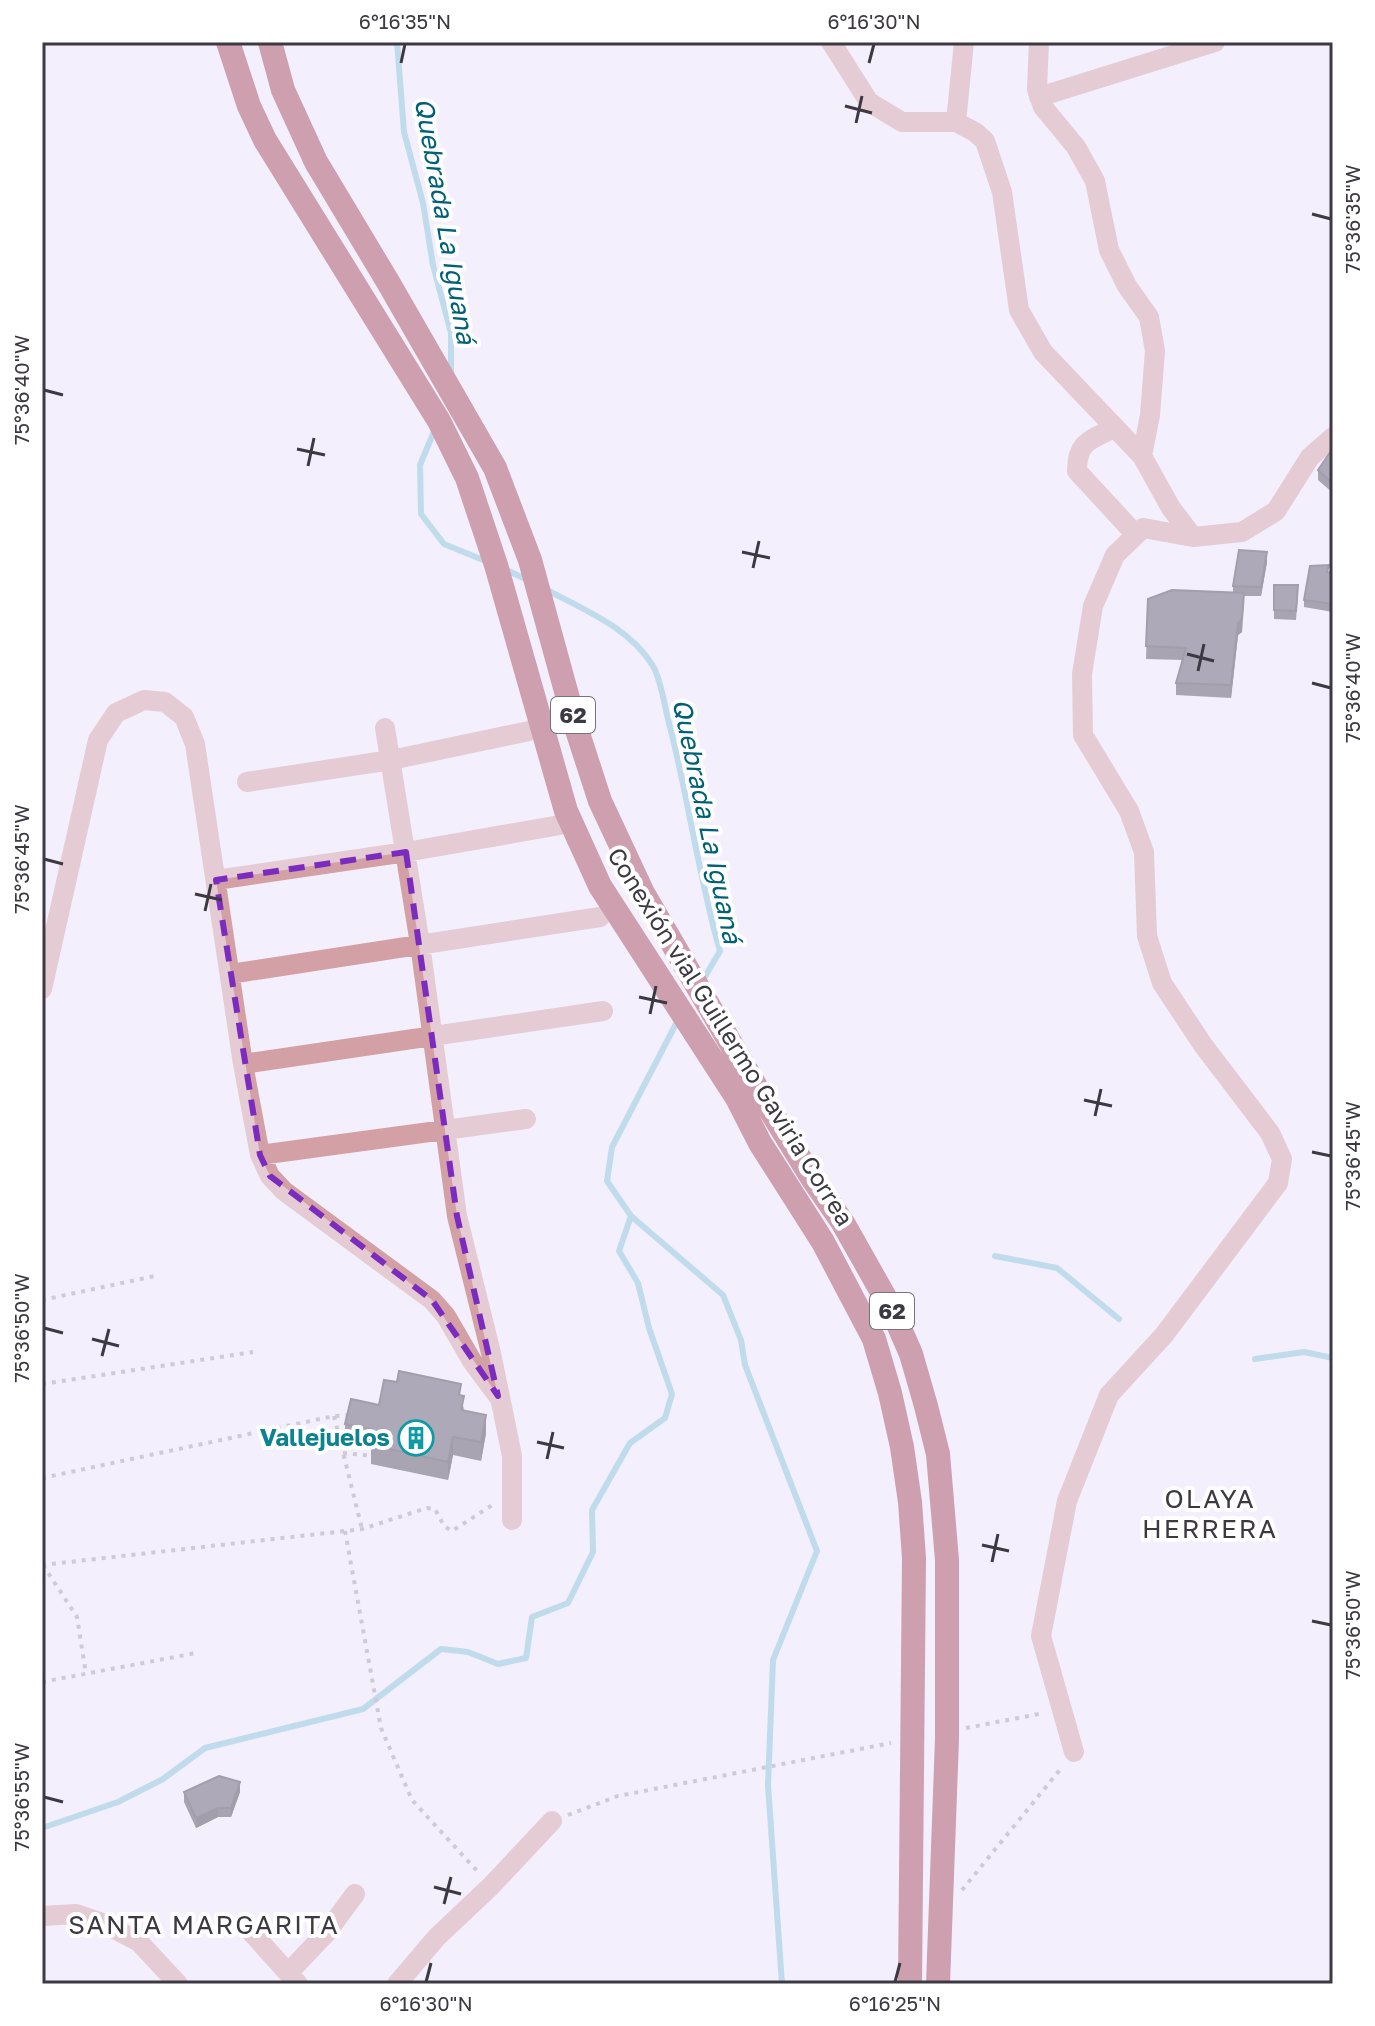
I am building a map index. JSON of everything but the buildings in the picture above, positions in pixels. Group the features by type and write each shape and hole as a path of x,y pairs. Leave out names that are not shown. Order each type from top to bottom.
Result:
{"highway":[{"name":"Conexión vial Guillermo Gaviria Correa","path":"228,42 249,106 265,140 439,421 467,478 496,565 555,778 581,846 607,896 843,1223 891,1308 911,1354 938,1454 947,1560 947,1739 938,1984"},
{"name":"Conexión vial Guillermo Gaviria Correa","path":"270,42 283,90 316,162 415,328 500,481 530,560 575,724 609,821 748,1095 760,1143 830,1254 874,1339 902,1447 914,1558 910,1984"}],"street":[{"path":"831,42 869,102 902,122 956,122 985,141 1002,192 1019,310 1043,352 1142,456 1171,508 1193,537"},
{"path":"956,122 964,42"},
{"path":"1039,42 1039,97 1043,107 1076,147 1095,181 1109,250 1127,286 1149,317 1155,351 1150,415 1142,456"},
{"path":"1039,97 1215,42"},
{"path":"1114,428 1084,444 1077,452 1077,471 1136,535"},
{"path":"1074,1752 1041,1636 1067,1501 1109,1395 1164,1335 1278,1183 1282,1159 1270,1133 1203,1045 1162,983 1147,936 1144,852 1129,811 1083,735 1082,674 1093,606 1115,555 1143,528 1193,537 1242,532 1276,511 1310,457 1333,437"},
{"path":"42,989 98,740 116,713 144,700 165,702 184,717 195,744 243,1064 260,1155 270,1176 284,1191 432,1300 446,1316 472,1361 498,1396"},
{"path":"385,728 434,1037 457,1216 491,1353 512,1456 512,1520"},
{"path":"247,782 391,760 529,731"},
{"path":"216,880 560,825"},
{"path":"230,974 600,917"},
{"path":"243,1064 603,1011"},
{"path":"260,1155 526,1119"},
{"path":"397,1984 437,1937 491,1886 552,1821"},
{"path":"243,1923 294,1978 355,1894"},
{"path":"42,1916 76,1914 105,1924 139,1942 178,1984"}],"path":[{"path":"42,1300 155,1276"},
{"path":"42,1384 253,1352"},
{"path":"42,1478 350,1415"},
{"path":"334,1416 362,1529"},
{"path":"343,1453 387,1459"},
{"path":"42,1565 362,1529 431,1508 438,1513 447,1530 452,1531 514,1491"},
{"path":"345,1531 381,1728 412,1800 491,1886"},
{"path":"42,1565 77,1617 86,1674"},
{"path":"42,1682 196,1653"},
{"path":"955,1730 1062,1710"},
{"path":"552,1821 618,1796 893,1742"},
{"path":"939,1919 1074,1752"}],"highlighted area":[{"path":"406,852 457,1216 498,1396 432,1300 270,1176 260,1155 216,880"}],"waterway":[{"name":"Quebrada La Iguaná","path":"397,42 404,132 451,333 451,373"},
{"name":"Quebrada La Iguaná","path":"435,429 420,465 421,514 444,544 488,562"},
{"name":"Quebrada La Iguaná","path":"506,570 528,580"},
{"name":"Quebrada La Iguaná","path":"545,589 619,630 643,653 656,672 720,951 703,980"},
{"name":"Quebrada La Iguaná","path":"678,1020 612,1147 607,1181 631,1216 723,1295 741,1340 745,1365 817,1551 773,1660 768,1785 782,1984"},
{"path":"42,1828 118,1802 163,1779 205,1748 363,1709 441,1649 468,1652 498,1664 526,1658 532,1617 568,1603 593,1552 592,1510 630,1443 665,1418 672,1394 649,1328 638,1283 619,1251 631,1216"},
{"path":"995,1256 1057,1268 1119,1319"},
{"path":"1255,1359 1304,1352 1333,1358"}],"place":[{"name":"Vallejuelos","path":"416,1438"}],"district":[{"name":"OLAYA HERRERA","path":"1210,1514"},
{"name":"SANTA MARGARITA","path":"204,1925"}]}
